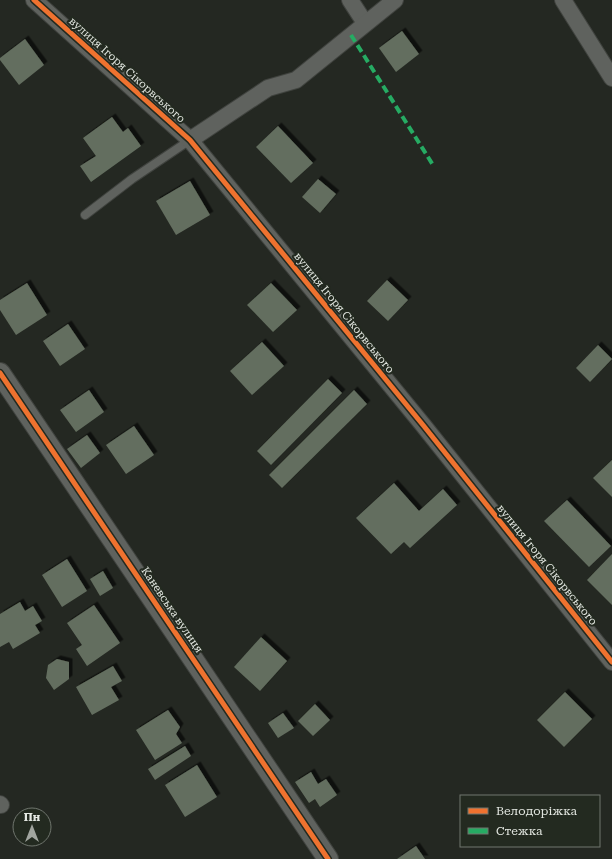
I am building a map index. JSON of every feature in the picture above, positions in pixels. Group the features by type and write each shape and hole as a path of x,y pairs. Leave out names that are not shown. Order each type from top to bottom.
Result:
{"street":[{"name":"вулиця Ігоря Сікорвського","path":"34,0 190,140 418,419 612,662"},
{"path":"350,0 365,23"},
{"path":"190,140 268,88 296,80 395,0"},
{"path":"563,0 612,78"},
{"name":"Каневська вулиця","path":"0,373 328,859"}],"lane":[{"path":"86,215 132,179 190,140"}],"building":[{"path":"402,31 419,54 396,72 379,48"},
{"path":"25,39 44,65 19,85 0,58"},
{"path":"112,117 123,132 128,128 141,146 91,182 80,166 96,156 83,138"},
{"path":"278,126 313,163 291,183 256,147"},
{"path":"318,179 336,194 320,213 302,197"},
{"path":"190,181 210,215 176,235 156,201"},
{"path":"387,280 408,300 388,321 367,301"},
{"path":"27,283 47,315 16,335 0,310 0,300"},
{"path":"271,283 297,310 273,332 247,305"},
{"path":"68,324 85,349 60,366 43,341"},
{"path":"262,342 284,366 252,395 230,371"},
{"path":"598,345 612,359 590,382 576,368"},
{"path":"328,379 342,393 271,465 257,451"},
{"path":"89,390 104,412 76,432 60,410"},
{"path":"354,390 367,404 282,488 269,475"},
{"path":"134,426 154,455 126,474 106,445"},
{"path":"87,435 100,453 81,468 67,449"},
{"path":"612,460 612,497 593,478"},
{"path":"394,483 419,511 443,489 457,505 410,548 404,542 391,554 356,518"},
{"path":"567,500 611,546 589,567 544,521"},
{"path":"612,554 612,605 587,580"},
{"path":"67,559 87,591 62,607 42,575"},
{"path":"103,571 113,588 100,596 90,579"},
{"path":"20,602 25,611 33,606 42,621 35,625 40,633 13,649 9,642 0,647 0,614"},
{"path":"94,605 120,643 87,666 76,649 82,645 67,623"},
{"path":"261,637 287,661 260,691 234,667"},
{"path":"57,659 69,662 69,679 54,690 46,678 48,665"},
{"path":"113,666 122,681 111,687 119,700 92,715 76,687"},
{"path":"565,692 592,719 564,747 537,720"},
{"path":"315,704 330,720 313,736 298,721"},
{"path":"168,710 180,727 176,734 182,743 155,760 136,730"},
{"path":"283,713 294,728 278,738 268,723"},
{"path":"185,746 191,756 155,780 148,769"},
{"path":"197,765 217,797 185,817 165,785"},
{"path":"311,772 318,784 326,779 337,795 320,807 315,799 309,803 295,782"},
{"path":"416,846 425,859 397,859"}],"marked path":[{"path":"351,35 433,165"}],"cycle path":[{"path":"34,0 190,140 423,425 612,662"},
{"path":"0,373 328,859"}]}
